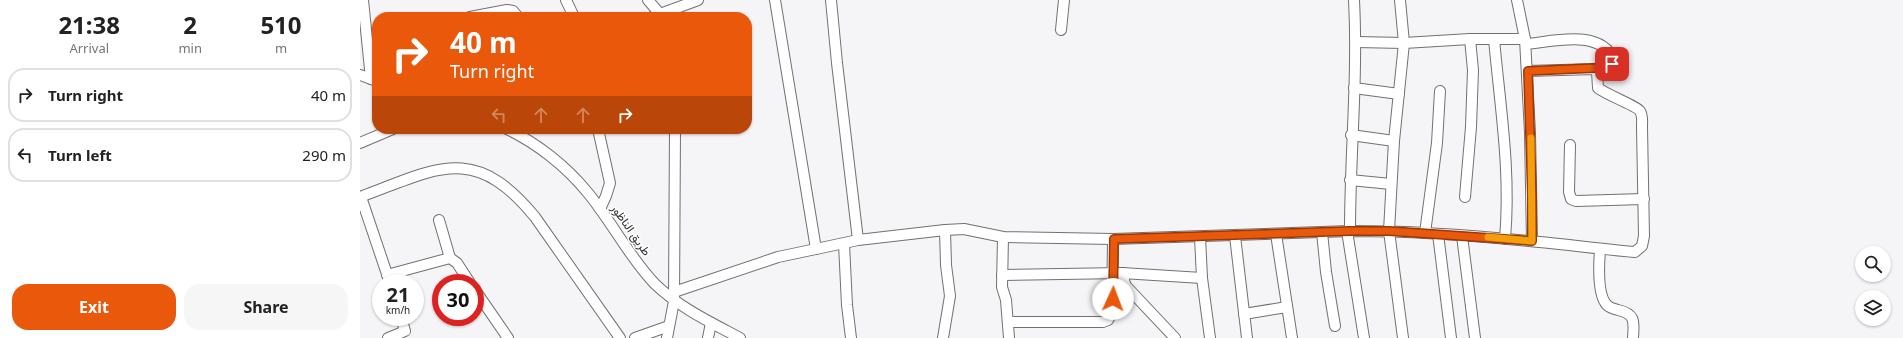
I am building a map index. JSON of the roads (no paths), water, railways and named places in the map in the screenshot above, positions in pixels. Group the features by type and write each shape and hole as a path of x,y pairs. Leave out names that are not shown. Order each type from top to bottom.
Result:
{"street":[{"path":"363,0 372,30"},
{"path":"566,0 572,12"},
{"path":"648,0 658,12"},
{"path":"668,12 698,0"},
{"path":"775,0 816,249"},
{"path":"831,0 839,86 858,240"},
{"path":"1062,30 1064,0"},
{"path":"1354,0 1356,42 1349,231 1364,338"},
{"path":"1400,0 1404,43 1394,140 1389,231 1403,338"},
{"path":"1517,0 1525,42 1528,71 1532,241"},
{"path":"496,12 507,10 514,12"},
{"path":"1356,42 1404,43 1470,39 1494,39 1525,42 1568,39 1589,40 1601,46 1614,60 1612,64 1595,68 1528,71"},
{"path":"1465,197 1470,139 1473,70 1470,39"},
{"path":"1494,39 1507,166 1508,188 1506,239"},
{"path":"674,297 778,258 816,249 858,240 964,229 1003,237 1114,239 1389,231 1532,241 1600,250 1635,252 1642,246 1644,236 1641,114 1639,109 1618,100 1598,88 1597,71 1595,68"},
{"path":"360,75 372,79"},
{"path":"1354,88 1399,94"},
{"path":"1425,233 1437,143 1440,91"},
{"path":"360,143 381,134"},
{"name":"طريق الناظور","path":"516,134 531,142 567,171 588,192 654,282 710,323 740,338"},
{"path":"599,134 610,183 600,209"},
{"path":"667,338 674,297 675,134"},
{"path":"1352,135 1394,140"},
{"path":"1570,144 1569,192 1571,199 1576,201 1644,200"},
{"path":"387,274 361,197 427,172 446,168 479,172 494,179 521,200 535,217 620,338"},
{"path":"1350,180 1391,184"},
{"path":"439,220 450,258 457,263 464,274"},
{"path":"943,338 950,296 946,265 945,230"},
{"path":"1322,232 1326,272 1335,326"},
{"path":"1276,234 1292,338"},
{"path":"1438,234 1451,338"},
{"path":"1234,236 1247,338"},
{"path":"1462,236 1476,338"},
{"path":"1003,237 1002,275 1009,338"},
{"path":"1200,237 1202,278 1210,338"},
{"path":"1008,322 1106,322 1110,319 1119,273 1114,239"},
{"path":"844,244 846,305 852,338"},
{"path":"1600,250 1599,267 1604,300 1607,306 1630,315 1633,319 1633,338"},
{"path":"404,274 450,258"},
{"path":"1002,275 1119,273 1202,278"},
{"path":"1119,273 1126,286 1175,338"},
{"path":"484,303 508,338"},
{"path":"1244,314 1287,307"},
{"path":"708,338 710,323"},
{"path":"635,338 669,326"},
{"path":"388,338 407,335"}]}
